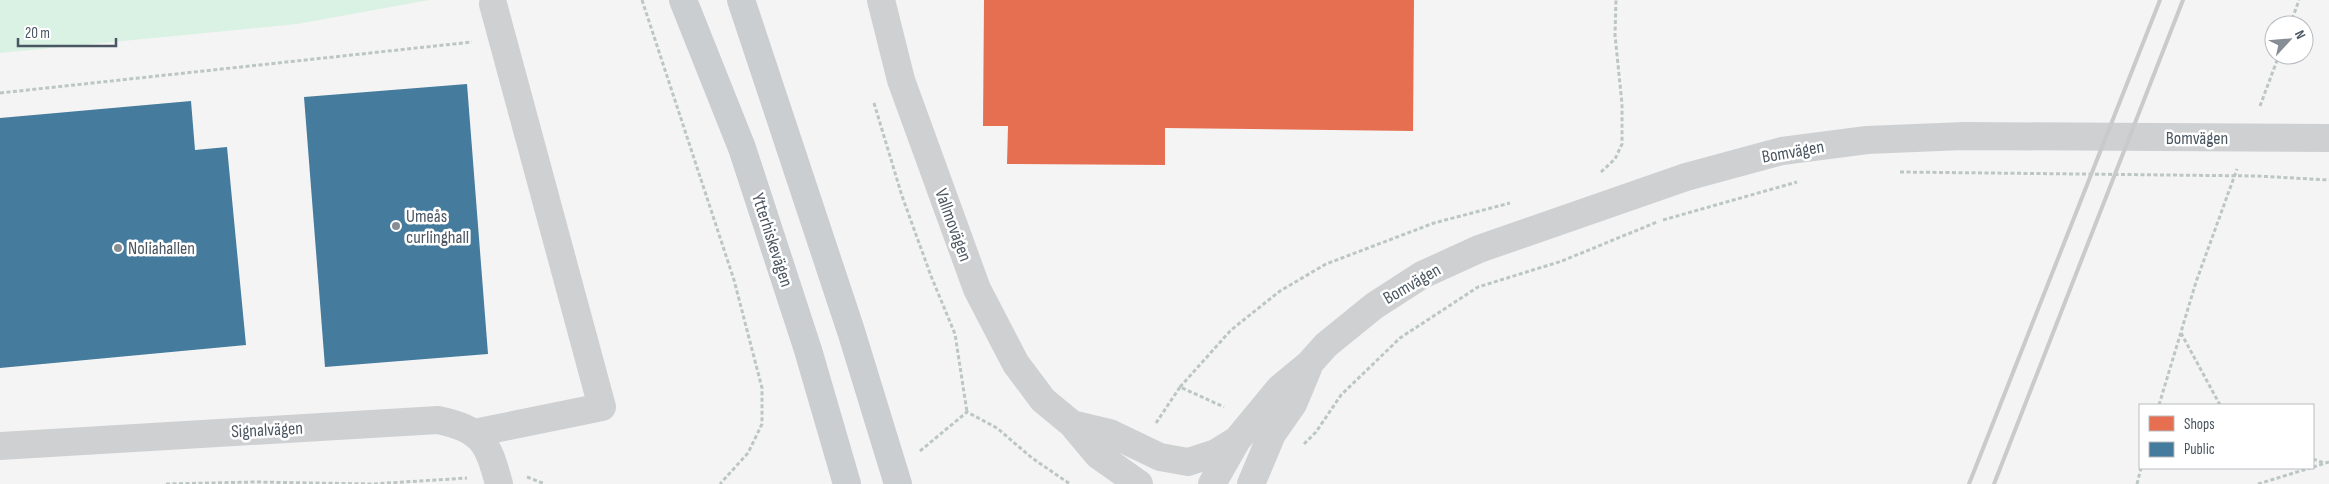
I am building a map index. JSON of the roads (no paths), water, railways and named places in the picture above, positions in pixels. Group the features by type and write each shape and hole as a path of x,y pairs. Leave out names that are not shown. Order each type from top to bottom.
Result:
{"main road":[{"name":"Ytterhiskevägen","path":"683,0 742,148 808,350 847,484"},
{"path":"740,0 851,331 898,484"}],"street":[{"name":"Vallmovägen","path":"881,0 902,80 977,289 1016,364 1043,400 1072,424 1098,454 1139,484"},
{"path":"474,433 602,407 493,4"},
{"name":"Bomvägen","path":"1212,484 1256,436 1280,388 1309,364 1326,345 1374,306 1422,275 1479,249 1686,177 1782,151 1867,140 1964,136 2329,138"},
{"name":"Signalvägen","path":"0,446 438,420 461,424 474,433 490,452 498,480"},
{"name":"Vallmovägen","path":"1072,424 1110,433 1150,452 1188,462 1216,453 1256,436"},
{"path":"1238,484 1256,436"},
{"name":"Bomvägen","path":"1251,484 1256,436"},
{"path":"1150,452 1195,484"}],"railway":[{"path":"1969,484 2160,0"},
{"path":"1994,484 2183,0"}],"place":[{"name":"Umeås curlinghall","path":"396,226"},
{"name":"Noliahallen","path":"118,248"}]}
